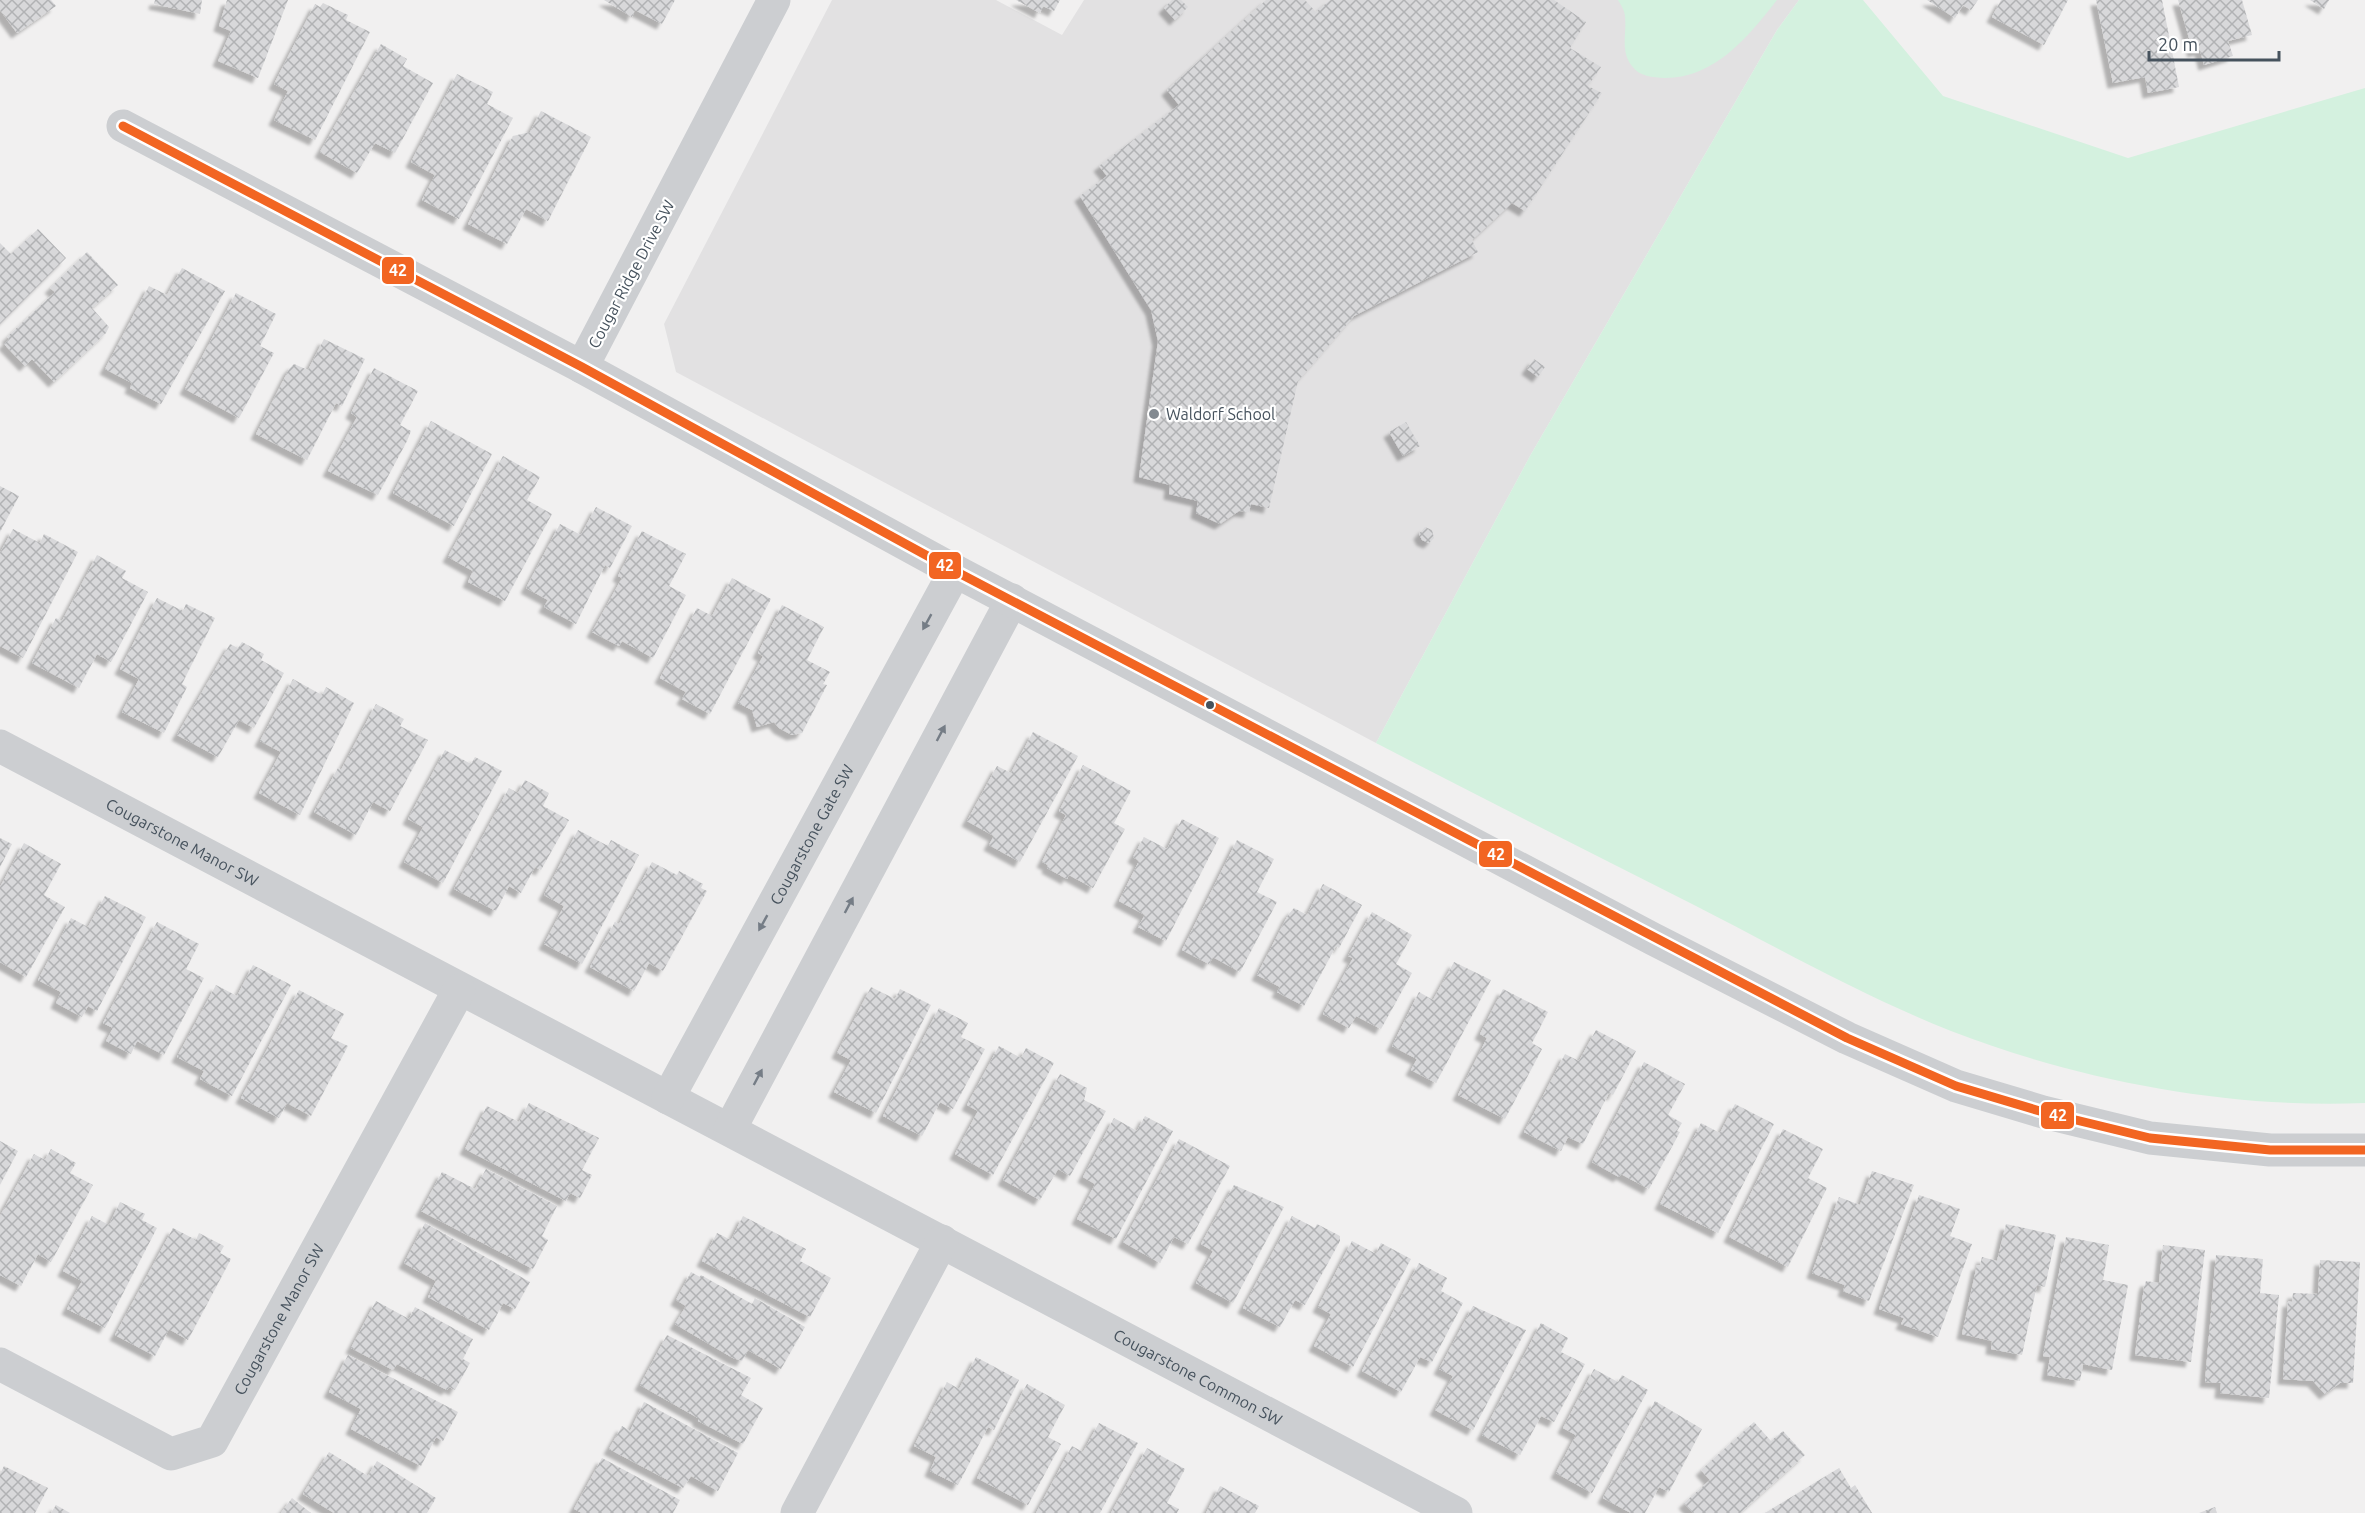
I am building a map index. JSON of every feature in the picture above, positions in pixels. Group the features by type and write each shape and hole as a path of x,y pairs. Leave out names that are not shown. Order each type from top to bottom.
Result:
{"street":[{"name":"Cougar Ridge Drive SW","path":"774,0 582,367 955,571 1694,960 1847,1038 1956,1086 2043,1112 2150,1138 2270,1150 2365,1150"},
{"path":"123,126 582,367"},
{"name":"Cougarstone Gate SW","path":"668,1098 955,571"},
{"path":"730,1129 1012,600"},
{"name":"Cougarstone Manor SW","path":"0,746 459,990 730,1129"},
{"name":"Cougarstone Manor SW","path":"0,1364 171,1455 212,1441 459,990"},
{"name":"Cougarstone Common SW","path":"730,1129 1456,1513"},
{"path":"797,1513 942,1242"}],"shaded area":[{"name":"Waldorf School","path":"832,0 996,0 1062,35 1084,0 1799,0 1777,30 1530,456 1376,743 676,372 664,324"}],"green space":[{"path":"1618,0 1777,0 1742,41 1715,63 1700,71 1665,78 1643,74 1635,70 1628,60 1625,48 1625,15"},
{"path":"1799,0 1863,0 1943,96 2128,158 2365,88 2365,1103 2313,1104 2261,1101 2154,1088 2050,1064 1951,1031 1822,972 1376,743 1530,456 1777,30"}],"building":[{"path":"0,0 51,0 56,6 17,33 0,10"},
{"path":"155,0 202,0 200,14 154,4"},
{"path":"227,0 288,0 258,78 218,61 231,31 219,26"},
{"path":"604,0 675,0 662,24 635,10 632,17"},
{"path":"1016,0 1060,0 1054,11 1043,6 1040,13"},
{"path":"1172,0 1181,0 1188,7 1175,20 1164,8"},
{"path":"1266,0 1305,0 1316,12 1330,0 1554,0 1586,22 1570,48 1601,67 1588,86 1602,93 1525,211 1512,203 1472,240 1478,252 1354,316 1298,381 1269,508 1251,504 1249,512 1239,511 1220,524 1196,513 1198,501 1169,494 1170,485 1139,477 1158,341 1151,310 1080,196 1107,176 1099,166 1179,105 1167,90"},
{"path":"1927,0 1978,0 1971,10 1963,5 1955,18"},
{"path":"2001,0 2068,0 2044,45 1992,17"},
{"path":"2096,0 2162,0 2179,87 2148,93 2145,77 2113,83"},
{"path":"2178,0 2242,0 2252,35 2228,41 2233,56 2204,65 2200,50 2193,52"},
{"path":"2310,0 2329,0 2324,9"},
{"path":"323,3 348,15 346,20 370,32 315,140 274,120 288,91 274,84 315,4 320,7"},
{"path":"381,44 407,59 403,66 433,83 395,153 375,143 357,173 320,152"},
{"path":"457,74 493,92 487,104 513,118 459,219 422,200 435,175 411,162"},
{"path":"541,111 591,137 548,221 526,209 507,244 468,224 513,136 530,132"},
{"path":"38,229 66,258 0,324 0,243 11,254"},
{"path":"87,252 118,285 92,308 109,327 106,333 54,382 32,359 25,366 4,344 9,339 7,337 55,292 50,288"},
{"path":"182,268 225,291 161,404 130,388 132,383 105,369 149,286 167,295"},
{"path":"236,293 276,314 260,346 274,353 239,418 185,389"},
{"path":"324,339 365,359 342,406 336,403 307,460 256,434 289,369 294,364 308,370"},
{"path":"1534,359 1545,367 1538,377 1527,369"},
{"path":"374,368 418,391 400,425 411,431 378,495 328,471 357,417 351,413"},
{"path":"431,421 492,454 454,526 393,493"},
{"path":"1406,422 1420,446 1403,456 1389,432"},
{"path":"503,456 540,477 527,500 552,514 505,601 468,582 473,571 448,557"},
{"path":"0,486 19,496 0,532"},
{"path":"596,507 632,526 610,568 605,565 576,624 544,607 548,600 526,588 560,524 581,535"},
{"path":"1425,527 1432,530 1434,538 1429,543 1422,540 1419,534"},
{"path":"13,529 40,543 44,534 78,552 23,658 0,646 0,553"},
{"path":"642,531 686,554 669,586 686,595 653,658 622,641 619,646 592,632 622,578 618,576"},
{"path":"97,555 126,571 122,578 148,592 111,662 97,654 79,688 32,663 56,618 62,621"},
{"path":"732,578 771,599 710,714 682,699 686,692 660,678 697,608 712,616"},
{"path":"157,598 183,611 186,604 215,618 182,684 187,687 164,733 122,712 139,679 120,669"},
{"path":"782,605 824,627 807,660 830,672 823,684 827,685 802,733 792,735 779,728 774,722 757,727 752,710 738,703 763,656 758,653"},
{"path":"242,642 264,654 261,660 284,673 254,728 239,720 218,757 177,735 230,644 238,648"},
{"path":"293,679 322,695 326,687 354,703 300,815 259,793 281,752 260,741"},
{"path":"376,704 404,719 400,726 428,740 390,811 373,802 356,835 314,812 338,768 341,770"},
{"path":"1033,732 1078,756 1020,862 989,845 994,836 967,821 997,766 1011,773"},
{"path":"445,750 471,764 475,757 502,771 443,883 404,862 423,827 408,819"},
{"path":"1083,765 1131,791 1114,823 1125,829 1093,888 1069,875 1067,879 1047,868 1048,865 1042,862 1066,815 1059,811"},
{"path":"525,780 549,793 543,806 569,820 541,870 535,867 521,893 509,886 496,911 454,889 509,788 518,793"},
{"path":"1182,819 1219,838 1166,941 1138,927 1145,915 1119,901 1139,861 1133,857 1144,837 1167,849"},
{"path":"578,830 608,846 611,840 639,855 582,964 544,944 564,906 544,895"},
{"path":"0,838 12,844 0,867"},
{"path":"1237,840 1274,859 1257,892 1277,902 1240,972 1213,957 1209,964 1182,950"},
{"path":"24,843 61,864 44,895 65,907 26,977 0,962 0,887"},
{"path":"652,862 677,875 679,871 703,884 701,888 707,891 663,971 649,963 634,991 590,967 615,922 619,924"},
{"path":"1323,884 1362,905 1339,948 1336,946 1304,1006 1277,992 1280,987 1257,975 1288,915 1294,908 1307,915"},
{"path":"105,896 146,917 97,1011 88,1006 82,1017 56,1003 61,992 38,980 71,918 88,927"},
{"path":"1372,912 1412,935 1396,964 1412,973 1381,1029 1356,1016 1349,1028 1323,1014 1353,958 1348,956"},
{"path":"157,922 199,944 186,969 204,978 164,1055 137,1041 131,1054 106,1041 113,1028 103,1023"},
{"path":"1454,962 1491,980 1436,1083 1411,1070 1417,1059 1392,1046 1419,992 1433,1000"},
{"path":"253,965 291,985 232,1096 200,1079 204,1071 177,1057 216,985 237,996"},
{"path":"871,987 895,999 900,989 931,1005 876,1113 834,1092 851,1060 837,1053"},
{"path":"1503,989 1548,1012 1532,1043 1542,1049 1505,1119 1458,1095 1487,1038 1480,1034"},
{"path":"299,990 344,1014 331,1038 348,1046 311,1116 287,1103 279,1118 241,1098"},
{"path":"939,1008 968,1023 961,1037 985,1049 953,1109 940,1102 922,1136 883,1116"},
{"path":"1596,1030 1636,1051 1613,1095 1609,1093 1583,1144 1568,1137 1561,1151 1524,1132 1565,1054 1579,1061"},
{"path":"999,1046 1021,1058 1026,1048 1054,1063 993,1175 955,1154 978,1111 967,1105"},
{"path":"1644,1062 1685,1084 1668,1115 1682,1123 1677,1131 1680,1132 1649,1189 1621,1174 1619,1177 1592,1162"},
{"path":"1060,1074 1087,1088 1084,1100 1106,1111 1070,1176 1058,1169 1040,1200 1003,1180"},
{"path":"529,1103 599,1138 582,1170 592,1175 580,1198 570,1193 566,1201 465,1149 487,1106 519,1122"},
{"path":"1735,1104 1774,1124 1718,1233 1660,1204 1701,1123 1720,1133"},
{"path":"1145,1116 1173,1131 1116,1239 1077,1219 1095,1184 1083,1177 1114,1118 1137,1131"},
{"path":"1783,1129 1823,1149 1808,1178 1827,1188 1788,1267 1729,1237"},
{"path":"1179,1139 1230,1166 1188,1244 1174,1237 1160,1263 1123,1242"},
{"path":"0,1141 18,1151 0,1185"},
{"path":"51,1149 76,1163 70,1173 93,1185 51,1262 38,1254 21,1286 0,1275 0,1216 34,1154 45,1160"},
{"path":"486,1169 557,1206 542,1236 548,1240 533,1269 421,1211 442,1172 475,1189"},
{"path":"1872,1171 1914,1185 1869,1301 1843,1291 1845,1285 1812,1273 1839,1197 1860,1205"},
{"path":"1234,1185 1284,1207 1233,1303 1196,1283 1213,1251 1201,1244"},
{"path":"1919,1195 1960,1209 1950,1236 1972,1244 1938,1337 1901,1324 1904,1318 1879,1309"},
{"path":"120,1202 145,1214 142,1220 157,1228 105,1328 67,1309 82,1281 63,1271 92,1216 109,1225"},
{"path":"743,1216 806,1249 800,1261 831,1278 810,1317 702,1261 717,1233 731,1240"},
{"path":"1292,1216 1315,1228 1317,1224 1340,1236 1340,1241 1305,1305 1295,1300 1280,1327 1243,1308"},
{"path":"425,1223 530,1282 515,1309 503,1303 489,1330 428,1297 436,1281 404,1263"},
{"path":"2006,1224 2056,1235 2045,1287 2037,1285 2022,1355 1991,1349 1992,1341 1962,1334 1977,1265 1980,1265 1982,1257 1997,1261"},
{"path":"173,1228 196,1240 199,1233 224,1246 220,1253 231,1259 188,1340 169,1329 155,1356 115,1335"},
{"path":"2066,1237 2109,1245 2103,1280 2128,1285 2112,1370 2083,1364 2080,1381 2047,1375 2050,1357 2043,1356"},
{"path":"1352,1241 1376,1254 1381,1243 1411,1259 1353,1367 1314,1346 1331,1314 1318,1307"},
{"path":"2163,1245 2205,1250 2191,1362 2135,1355 2144,1287 2146,1281 2159,1283"},
{"path":"2216,1255 2263,1259 2260,1293 2279,1295 2269,1398 2220,1393 2221,1383 2205,1382"},
{"path":"2320,1260 2360,1262 2353,1383 2340,1383 2325,1394 2313,1381 2283,1379 2288,1301 2292,1302 2293,1293 2318,1294"},
{"path":"1419,1263 1447,1278 1441,1291 1463,1303 1432,1362 1420,1357 1401,1392 1362,1371"},
{"path":"691,1272 700,1277 701,1275 752,1304 755,1298 805,1327 781,1369 748,1350 742,1361 733,1358 675,1324 686,1306 676,1300"},
{"path":"376,1301 409,1319 415,1307 473,1339 463,1359 470,1363 455,1390 449,1387 447,1390 397,1364 393,1370 351,1348"},
{"path":"1473,1306 1526,1330 1473,1430 1435,1410 1453,1376 1439,1369"},
{"path":"1541,1323 1568,1338 1561,1352 1585,1364 1554,1422 1541,1416 1520,1455 1482,1435"},
{"path":"667,1335 751,1378 741,1395 763,1408 743,1444 698,1421 698,1418 640,1385"},
{"path":"348,1355 458,1412 443,1441 436,1437 421,1466 351,1429 361,1409 329,1392"},
{"path":"976,1357 1019,1380 994,1430 988,1427 958,1485 930,1471 936,1457 914,1446 947,1382 959,1389"},
{"path":"1594,1369 1618,1382 1622,1375 1648,1390 1592,1493 1556,1473 1576,1435 1563,1428"},
{"path":"1027,1384 1065,1405 1048,1437 1061,1444 1028,1505 977,1478"},
{"path":"1655,1401 1702,1429 1669,1492 1659,1487 1645,1513 1631,1513 1603,1498"},
{"path":"644,1402 738,1453 718,1491 691,1476 683,1488 609,1449 622,1426 630,1431"},
{"path":"1754,1422 1771,1441 1783,1431 1805,1455 1740,1513 1693,1513 1684,1503 1710,1480 1701,1470"},
{"path":"1099,1423 1138,1443 1100,1513 1036,1513 1072,1446 1083,1452"},
{"path":"1147,1448 1185,1469 1167,1503 1179,1509 1177,1513 1111,1513"},
{"path":"329,1452 368,1476 377,1461 436,1498 427,1513 334,1513 303,1494"},
{"path":"602,1458 680,1500 673,1513 582,1513 574,1509"},
{"path":"4,1466 48,1488 35,1513 0,1513 0,1474"},
{"path":"1839,1468 1851,1488 1855,1485 1872,1513 1765,1513"},
{"path":"1220,1486 1259,1506 1255,1513 1206,1513"},
{"path":"292,1498 311,1513 281,1513"},
{"path":"56,1505 70,1513 51,1513"},
{"path":"2215,1507 2217,1513 2199,1513"}],"transit line":[{"name":"42","path":"123,126 582,367 955,571 1847,1038 1956,1086 2043,1112 2150,1138 2270,1150 2365,1150"}],"place":[{"name":"Waldorf School","path":"1154,414"}]}
